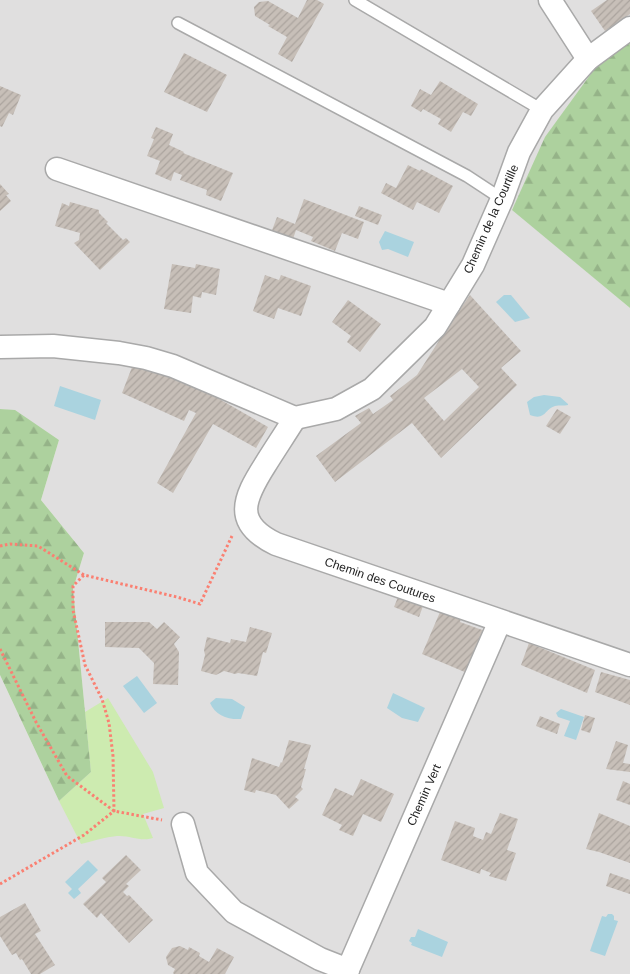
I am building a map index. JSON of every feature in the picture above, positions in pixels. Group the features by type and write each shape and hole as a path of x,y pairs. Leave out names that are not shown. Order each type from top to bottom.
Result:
{"street":[{"path":"550,0 588,59"},
{"name":"Chemin de la Courtille","path":"295,418 336,409 372,389 434,327 473,265 502,199 519,152 542,110 588,59 630,28"},
{"path":"57,169 449,304"},
{"path":"0,347 53,346 119,353 146,358 173,366 295,418 256,479 248,496 247,515"},
{"name":"Chemin des Coutures","path":"247,515 255,530 264,538 276,544 630,665"},
{"name":"Chemin Vert","path":"183,824 197,873 234,912 347,972 500,621"}],"lane":[{"path":"355,0 542,110"},
{"path":"178,23 467,176 502,199"}],"path":[{"path":"0,546 10,544 38,546 84,574 200,604 230,538 247,515"},
{"path":"84,574 73,586 73,610 85,665 102,699 109,723 113,756 114,811"},
{"path":"0,648 36,722 67,776 114,811 183,824"},
{"path":"0,884 84,835 114,811"}],"shaded area":[{"path":"0,0 630,0 630,42 512,209 630,308 630,974 0,974 0,675 59,801 91,772 73,589 84,553 41,500 59,440 15,411 0,409"}],"green space":[{"path":"630,42 630,308 512,210 545,137 598,64"},
{"path":"0,409 15,410 59,440 41,500 84,553 73,589 91,772 59,801 0,675"},
{"path":"108,698 153,772 164,808 143,814 153,838 117,836 81,844 59,801 91,772 85,712"}],"water":[{"path":"385,231 414,242 408,257 388,249 382,250 379,242"},
{"path":"504,295 511,295 530,318 515,322 496,302"},
{"path":"60,386 101,400 95,420 54,406"},
{"path":"544,395 560,397 568,405 551,407 539,417 530,415 527,402 534,397"},
{"path":"137,676 157,703 144,713 123,686"},
{"path":"393,693 425,708 418,722 402,718 387,708"},
{"path":"216,698 232,699 245,707 241,719 227,718 215,711 210,703"},
{"path":"561,709 584,717 576,740 564,736 570,721 558,717 556,713"},
{"path":"88,860 98,870 78,889 81,893 74,899 68,893 72,889 65,882"},
{"path":"608,914 612,914 614,920 618,921 605,956 590,951 602,916 606,917"},
{"path":"418,929 448,942 442,957 411,945 412,943 409,941 411,937 415,937"}],"building":[{"path":"307,0 317,0 324,4 292,62 278,54 287,37 255,16 254,7 259,2 268,1 298,18"},
{"path":"607,0 630,0 630,14 605,31 591,11"},
{"path":"184,53 227,75 207,112 164,92"},
{"path":"440,81 478,104 471,116 463,112 451,132 438,124 441,119 423,109 421,112 411,106 420,89 431,95"},
{"path":"0,86 21,95 13,115 9,113 2,127 0,126"},
{"path":"156,127 173,134 169,145 183,153 233,173 221,201 206,195 207,190 180,180 182,175 174,172 171,181 155,174 160,161 147,156 154,139 151,138"},
{"path":"408,165 420,171 421,169 453,186 439,213 417,202 413,210 381,193 386,183 396,188"},
{"path":"0,184 9,194 6,195 11,201 0,211"},
{"path":"304,199 364,222 358,239 342,233 335,251 311,241 313,237 296,230 292,242 271,233 277,217 295,224"},
{"path":"70,202 99,210 99,213 108,222 106,223 123,240 126,238 130,242 100,270 74,243 79,240 80,233 55,226 62,203 69,206"},
{"path":"359,206 382,215 378,225 355,216"},
{"path":"172,264 195,268 196,264 220,269 216,295 202,292 201,298 193,296 191,313 164,309"},
{"path":"265,275 279,280 281,275 311,286 301,316 278,308 274,319 253,311"},
{"path":"470,295 521,351 501,368 517,385 441,458 412,423 335,482 316,456 361,423 355,416 369,408 373,414 393,400 390,396 417,375","holes":["462,369 479,387 444,421 424,398"]},
{"path":"348,300 381,324 360,352 347,342 351,336 332,322"},
{"path":"134,362 193,384 268,427 256,448 213,424 173,493 157,483 196,413 189,410 184,421 122,393"},
{"path":"557,409 571,417 560,434 546,426"},
{"path":"398,597 423,606 419,617 394,607"},
{"path":"440,612 461,619 460,622 485,631 467,673 422,654"},
{"path":"105,622 149,622 157,629 164,622 180,637 174,644 179,652 178,685 153,684 154,663 139,648 105,647"},
{"path":"250,627 272,633 266,653 263,652 257,676 224,671 216,675 201,671 207,637 230,643 231,639 246,642"},
{"path":"529,643 595,670 587,693 521,665"},
{"path":"601,672 630,680 630,705 595,692"},
{"path":"585,715 595,718 590,733 581,730"},
{"path":"540,716 560,724 557,734 536,726"},
{"path":"289,740 311,745 304,769 306,769 301,787 303,789 295,797 299,800 289,809 276,795 256,790 255,793 244,790 252,758 279,767"},
{"path":"616,741 628,745 623,763 630,764 630,772 606,769"},
{"path":"361,779 394,794 381,822 363,814 353,836 339,830 342,825 322,815 335,788 353,796"},
{"path":"623,781 630,784 630,805 616,800"},
{"path":"500,813 518,819 507,850 516,853 506,881 489,876 491,873 481,869 480,874 441,860 455,821 475,828 473,836 483,840 486,832 491,834"},
{"path":"599,813 630,826 630,863 586,849"},
{"path":"126,855 141,870 126,884 129,886 123,892 127,896 129,895 153,920 129,943 101,913 97,918 83,904 106,882 102,878"},
{"path":"610,873 630,880 630,894 606,886"},
{"path":"25,903 41,931 35,934 55,965 40,974 31,974 16,953 12,955 0,936 0,917"},
{"path":"180,946 188,950 189,947 200,953 199,956 209,962 217,948 234,957 225,974 174,974 175,969 168,965 166,957 172,948"}]}
